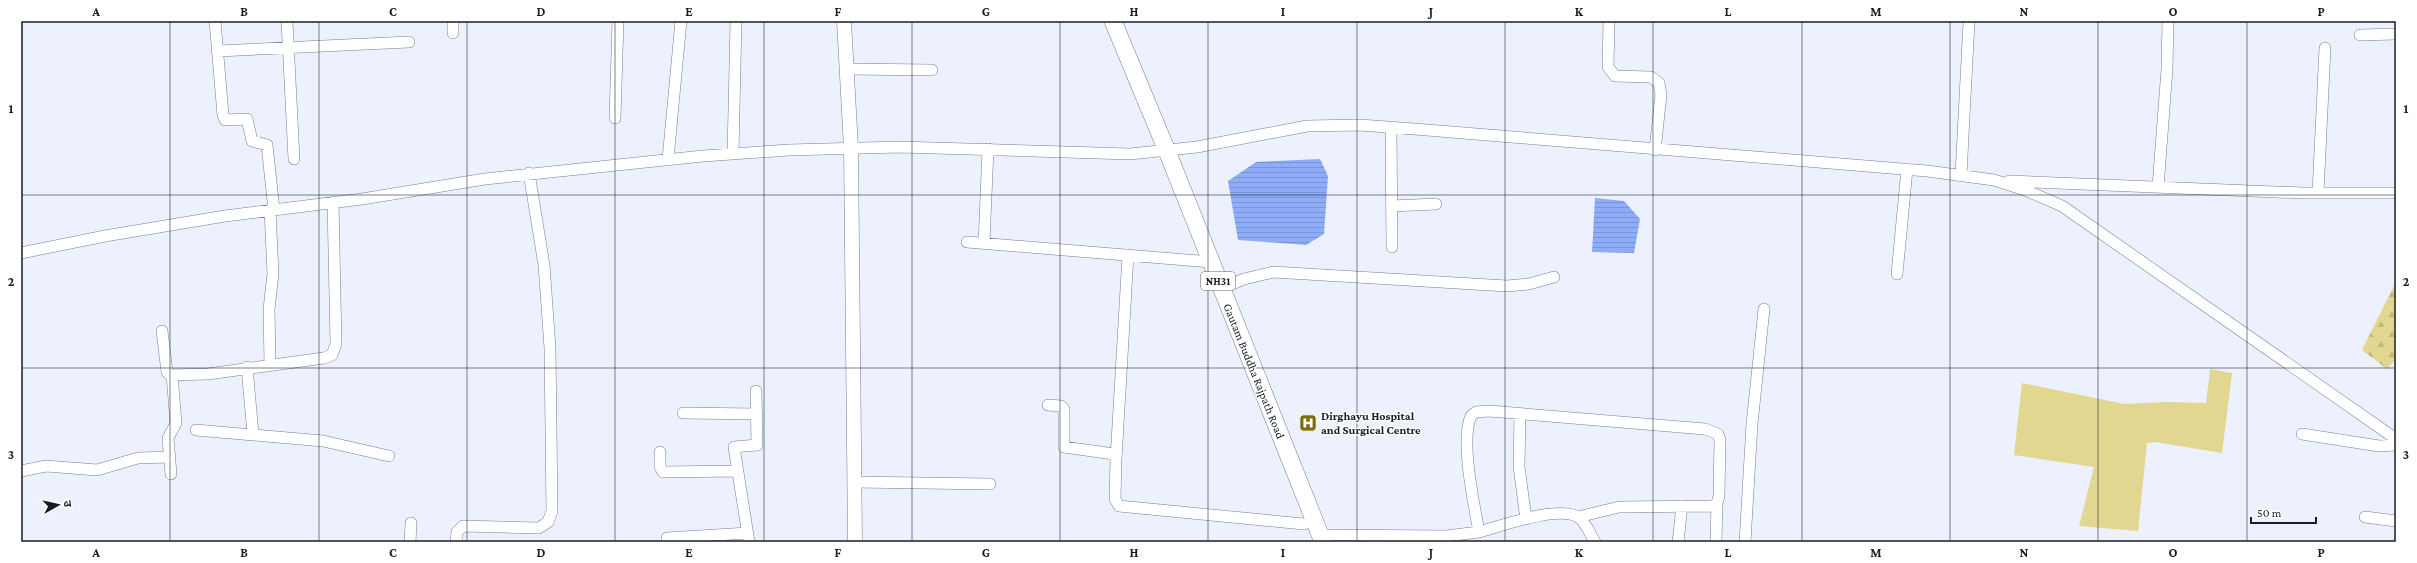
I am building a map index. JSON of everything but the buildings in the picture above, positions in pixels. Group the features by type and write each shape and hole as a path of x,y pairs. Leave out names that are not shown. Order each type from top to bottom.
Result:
{"highway":[{"name":"NH31","path":"1105,21 1162,152"},
{"name":"Gautam Buddha Rajpath Road","path":"1113,21 1205,262 1221,289 1318,540"},
{"name":"NH31","path":"1205,262 1304,524 1318,540"}],"main road":[{"path":"844,21 851,148 855,542"}],"street":[{"path":"215,21 223,115 225,120 247,119 254,144 262,142 267,145 272,210 273,274 269,309 270,364"},
{"path":"287,21 294,159"},
{"path":"453,21 453,33"},
{"path":"615,118 618,21"},
{"path":"668,159 681,21"},
{"path":"733,154 736,21"},
{"path":"1609,21 1608,67 1611,72 1615,76 1651,77 1659,83 1661,96 1655,150"},
{"path":"1961,175 1969,21"},
{"path":"2158,187 2167,69 2168,21"},
{"path":"2360,34 2396,34"},
{"path":"217,51 409,42"},
{"path":"2318,193 2325,48"},
{"path":"847,69 932,70"},
{"path":"21,253 112,235 272,210 529,173 668,159 851,148 988,149 1130,154 1162,152 1307,126 1360,126 1391,128 1907,169 1994,180 2318,193 2396,193"},
{"path":"1391,128 1392,247"},
{"path":"984,243 988,149"},
{"path":"1897,274 1907,169"},
{"path":"456,542 456,532 463,526 539,528 548,522 552,511 550,348 544,265 538,218 529,173"},
{"path":"1994,180 2042,197 2082,219 2396,439"},
{"path":"162,331 167,372 172,375 208,374 247,367 324,358 332,355 336,349 333,202"},
{"path":"1392,206 1436,204"},
{"path":"967,242 1205,262"},
{"path":"1128,255 1114,499 1119,506 1304,524"},
{"path":"1221,289 1244,279 1273,272 1507,286 1529,284 1554,277"},
{"path":"1744,542 1751,432 1764,308"},
{"path":"247,367 253,434"},
{"path":"171,474 168,438 176,423 172,375"},
{"path":"667,538 749,537 734,447 757,445 756,391"},
{"path":"1048,404 1061,406 1064,409 1064,447 1111,452 1116,459"},
{"path":"1479,532 1469,468 1469,420 1472,416 1482,411 1713,430 1718,434 1720,440 1716,542"},
{"path":"683,413 757,414"},
{"path":"1520,414 1519,467 1526,519"},
{"path":"196,430 323,441 390,456"},
{"path":"2302,434 2379,446 2396,445"},
{"path":"660,452 660,467 663,472 738,471"},
{"path":"21,471 46,466 97,470 138,458 170,456"},
{"path":"854,482 990,484"},
{"path":"1578,517 1619,507 1706,506 1717,503"},
{"path":"1678,542 1682,506"},
{"path":"1318,540 1446,536 1479,532 1526,519 1567,513 1578,517 1587,527 1595,542"},
{"path":"2365,517 2396,521"},
{"path":"410,542 411,523"}],"green space":[{"path":"2396,282 2396,359 2387,369 2362,350"},
{"path":"2210,369 2232,373 2222,453 2155,442 2147,443 2138,531 2079,526 2094,467 2014,455 2022,383 2124,404 2166,402 2206,403"}],"water":[{"path":"1320,159 1328,176 1324,234 1306,245 1238,240 1228,181 1256,162"},
{"path":"1595,198 1624,201 1640,219 1634,253 1592,252"}],"place":[{"name":"Dirghayu Hospital and Surgical Centre","path":"1308,423"}]}
